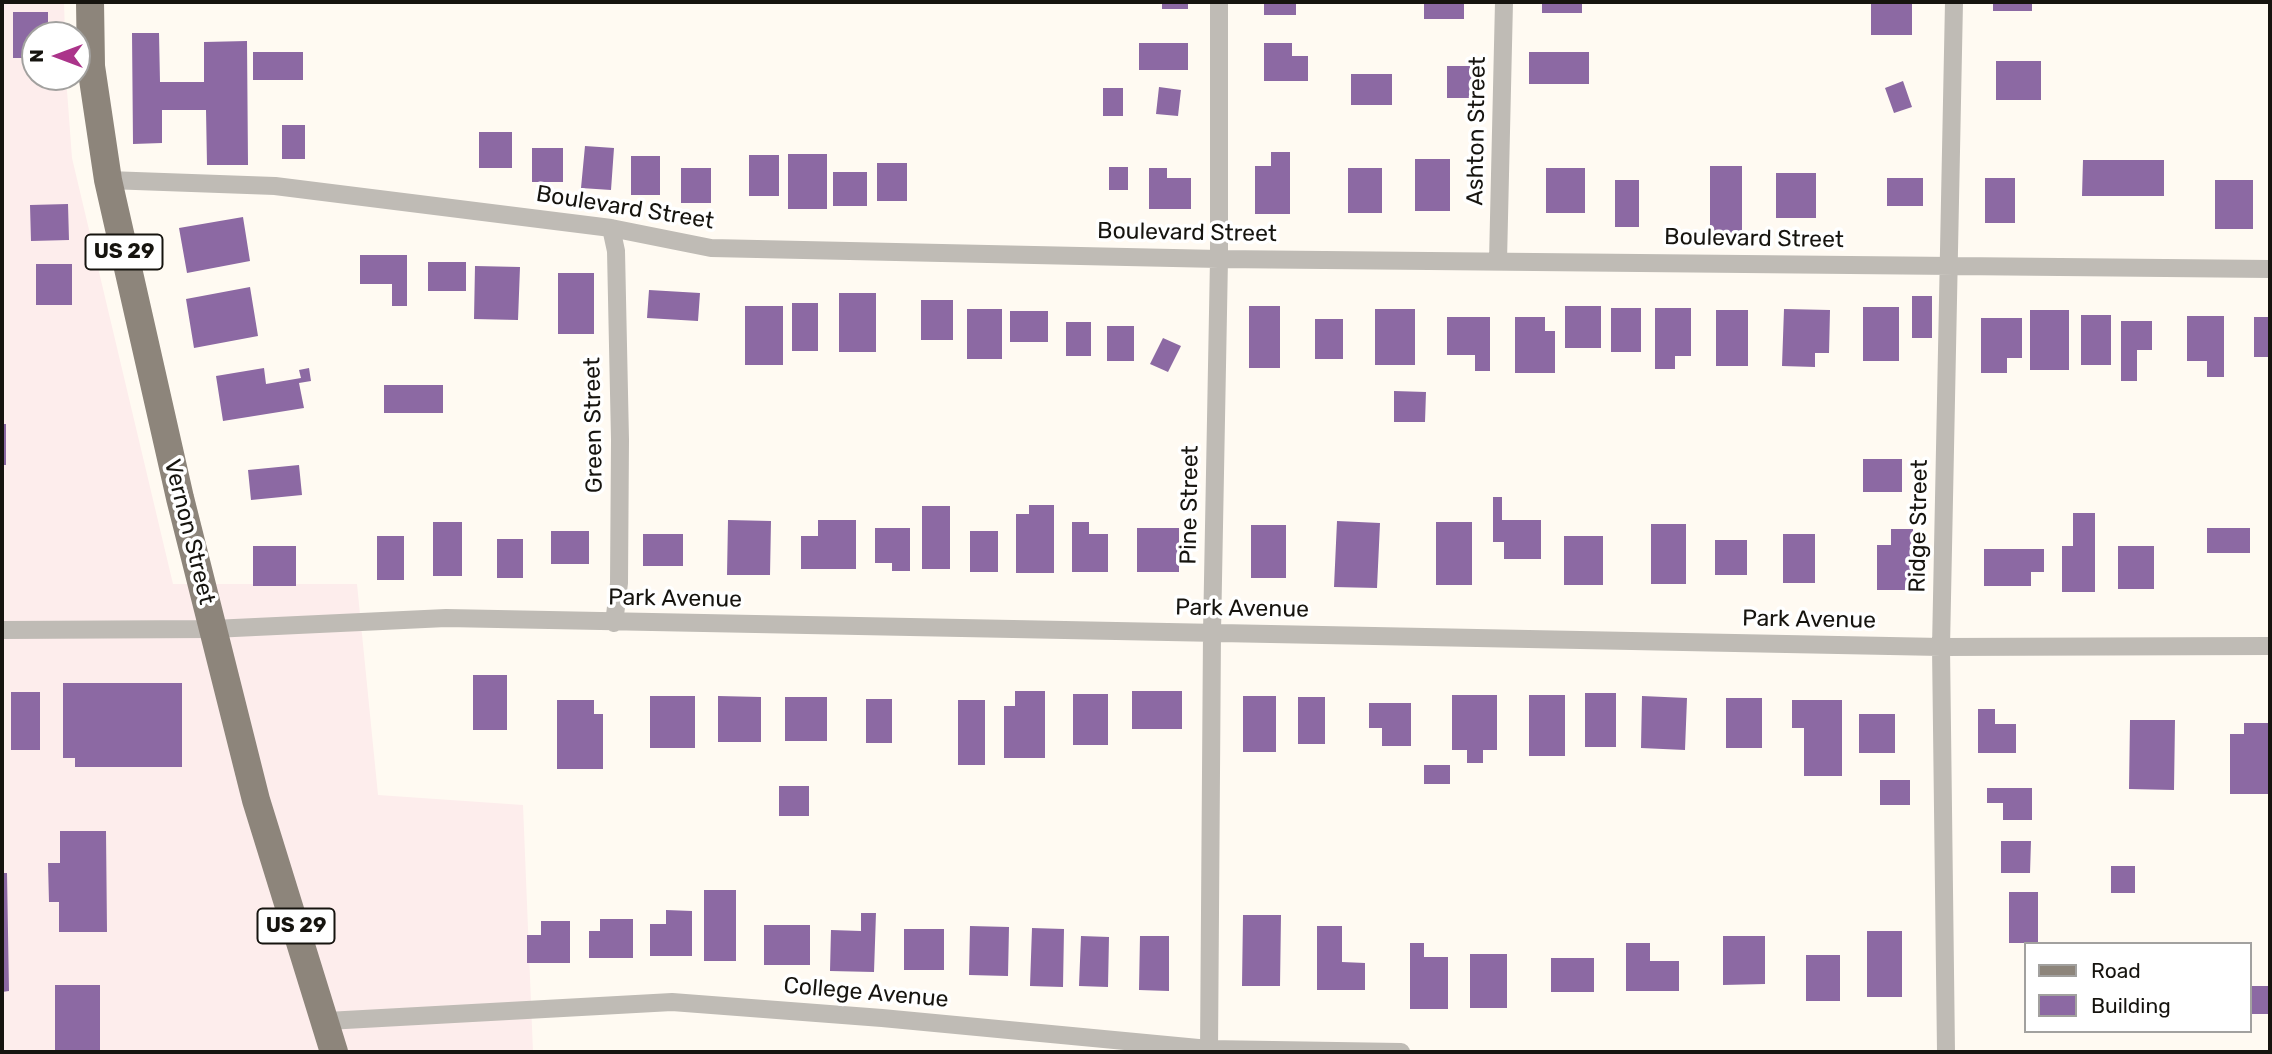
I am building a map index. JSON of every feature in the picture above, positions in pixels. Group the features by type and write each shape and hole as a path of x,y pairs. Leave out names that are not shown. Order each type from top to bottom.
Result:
{"main road":[{"name":"Vernon Street","path":"90,2 95,106 108,180 213,629 256,800 327,1021 334,1052"}],"street":[{"name":"Pine Street","path":"1209,1051 1212,633 1219,259 1219,2"},
{"name":"Ashton Street","path":"1499,261 1504,2"},
{"name":"Ridge Street","path":"1945,1052 1941,647 1954,2"},
{"name":"Boulevard Street","path":"108,180 275,187 611,228 711,248 1219,259 2270,269"},
{"name":"Green Street","path":"611,228 616,251 620,440 619,583 614,623"},
{"name":"Park Avenue","path":"2,630 213,629 434,618 1941,647 2270,646"},
{"name":"College Avenue","path":"327,1021 672,1002 882,1018 1209,1051 1401,1052"}],"shaded area":[{"path":"2,2 64,2 65,21 21,21 21,91 67,91 72,158 173,584 357,584 378,795 523,805 533,1052 2,1052"}],"building":[{"path":"1162,2 1188,2 1188,9 1162,9"},
{"path":"1264,2 1296,2 1296,15 1264,15"},
{"path":"1424,2 1464,2 1464,19 1424,19"},
{"path":"1542,2 1582,2 1582,13 1542,13"},
{"path":"1871,2 1912,2 1912,35 1871,35"},
{"path":"1993,2 2032,2 2032,11 1993,11"},
{"path":"13,12 48,12 48,21 21,21 21,58 13,58"},
{"path":"132,33 159,33 160,82 204,82 204,42 247,41 248,165 207,165 206,110 162,110 162,143 133,144"},
{"path":"1139,43 1188,43 1188,70 1139,70"},
{"path":"1264,43 1292,43 1292,56 1308,56 1308,81 1264,81"},
{"path":"253,52 303,52 303,80 253,80"},
{"path":"1529,52 1589,52 1589,84 1529,84"},
{"path":"1996,61 2041,61 2041,100 1996,100"},
{"path":"1447,66 1475,66 1475,98 1447,98"},
{"path":"1351,74 1392,74 1392,105 1351,105"},
{"path":"1903,81 1912,107 1894,113 1885,88"},
{"path":"1159,87 1181,90 1178,116 1156,114"},
{"path":"1103,88 1123,88 1123,116 1103,116"},
{"path":"282,125 305,125 305,159 282,159"},
{"path":"479,132 512,132 512,168 479,168"},
{"path":"585,146 614,148 611,190 581,188"},
{"path":"532,148 563,148 563,182 532,182"},
{"path":"1271,152 1290,152 1290,214 1255,214 1255,166 1271,166"},
{"path":"788,154 827,154 827,209 788,209"},
{"path":"749,155 779,155 779,196 749,196"},
{"path":"631,156 660,156 660,195 631,195"},
{"path":"1415,159 1450,159 1450,211 1415,211"},
{"path":"2083,160 2164,160 2164,196 2082,196"},
{"path":"877,163 907,163 907,201 877,201"},
{"path":"1710,166 1742,166 1742,233 1710,233"},
{"path":"1109,167 1128,167 1128,190 1109,190"},
{"path":"681,168 711,168 711,203 681,203"},
{"path":"1149,168 1167,168 1167,178 1191,178 1191,209 1149,209"},
{"path":"1348,168 1382,168 1382,213 1348,213"},
{"path":"1546,168 1585,168 1585,213 1546,213"},
{"path":"833,172 867,172 867,206 833,206"},
{"path":"1776,173 1816,173 1816,218 1776,218"},
{"path":"1887,178 1923,178 1923,206 1887,206"},
{"path":"1985,178 2015,178 2015,223 1985,223"},
{"path":"1615,180 1639,180 1639,227 1615,227"},
{"path":"2215,180 2253,180 2253,229 2215,229"},
{"path":"68,204 69,240 31,241 30,205"},
{"path":"243,217 250,261 187,273 179,228"},
{"path":"360,255 407,255 407,306 392,306 392,284 360,284"},
{"path":"428,262 466,262 466,291 428,291"},
{"path":"36,264 72,264 72,305 36,305"},
{"path":"475,266 520,267 518,320 474,319"},
{"path":"558,273 594,273 594,334 558,334"},
{"path":"250,287 258,336 194,348 186,299"},
{"path":"649,290 700,293 698,321 647,318"},
{"path":"839,293 876,293 876,352 839,352"},
{"path":"1912,296 1932,296 1932,338 1912,338"},
{"path":"921,300 953,300 953,340 921,340"},
{"path":"792,303 818,303 818,351 792,351"},
{"path":"745,306 783,306 783,365 745,365"},
{"path":"1249,306 1280,306 1280,368 1249,368"},
{"path":"1565,306 1601,306 1601,348 1565,348"},
{"path":"1863,307 1899,307 1899,361 1863,361"},
{"path":"1611,308 1641,308 1641,352 1611,352"},
{"path":"1655,308 1691,308 1691,356 1675,356 1675,369 1655,369"},
{"path":"967,309 1002,309 1002,359 967,359"},
{"path":"1375,309 1415,309 1415,365 1375,365"},
{"path":"1784,309 1830,310 1829,353 1815,353 1815,367 1782,366"},
{"path":"1716,310 1748,310 1748,366 1716,366"},
{"path":"2030,310 2069,310 2069,370 2030,370"},
{"path":"1010,311 1048,311 1048,342 1010,342"},
{"path":"2081,315 2111,315 2111,365 2081,365"},
{"path":"2187,316 2224,316 2224,377 2207,377 2207,361 2187,361"},
{"path":"1447,317 1490,317 1490,371 1475,371 1475,355 1447,355"},
{"path":"1515,317 1545,317 1545,331 1555,331 1555,373 1515,373"},
{"path":"2254,317 2270,317 2270,357 2254,357"},
{"path":"1981,318 2022,318 2022,358 2007,358 2007,373 1981,373"},
{"path":"1315,319 1343,319 1343,359 1315,359"},
{"path":"2121,321 2152,321 2152,350 2137,350 2137,381 2121,381"},
{"path":"1066,322 1091,322 1091,356 1066,356"},
{"path":"1107,326 1134,326 1134,361 1107,361"},
{"path":"1163,338 1181,346 1168,372 1150,364"},
{"path":"264,368 266,384 301,378 299,370 309,368 311,381 299,383 304,408 223,421 216,376"},
{"path":"384,385 443,385 443,413 384,413"},
{"path":"1394,391 1426,392 1425,422 1394,422"},
{"path":"2,424 6,424 6,465 2,465"},
{"path":"1863,459 1902,459 1902,492 1863,492"},
{"path":"299,465 302,495 251,500 248,470"},
{"path":"1493,497 1502,497 1502,520 1541,520 1541,559 1504,559 1504,542 1493,542"},
{"path":"1029,505 1054,505 1054,573 1016,573 1016,514 1029,514"},
{"path":"922,506 950,506 950,569 922,569"},
{"path":"2073,513 2095,513 2095,592 2062,592 2062,546 2073,546"},
{"path":"728,520 771,521 770,575 727,575"},
{"path":"818,520 856,520 856,569 801,569 801,536 818,536"},
{"path":"1337,521 1380,523 1377,588 1334,587"},
{"path":"433,522 462,522 462,576 433,576"},
{"path":"1072,522 1089,522 1089,534 1108,534 1108,572 1072,572"},
{"path":"1436,522 1472,522 1472,585 1436,585"},
{"path":"1651,524 1686,524 1686,584 1651,584"},
{"path":"1251,525 1286,525 1286,578 1251,578"},
{"path":"875,528 910,528 910,571 892,571 892,563 875,563"},
{"path":"1137,528 1179,528 1179,572 1137,572"},
{"path":"2207,528 2250,528 2250,553 2207,553"},
{"path":"1891,529 1913,529 1913,590 1877,590 1877,545 1891,545"},
{"path":"551,531 589,531 589,564 551,564"},
{"path":"970,531 998,531 998,572 970,572"},
{"path":"643,534 683,534 683,566 643,566"},
{"path":"1783,534 1815,534 1815,583 1783,583"},
{"path":"377,536 404,536 404,580 377,580"},
{"path":"1564,536 1603,536 1603,585 1564,585"},
{"path":"497,539 523,539 523,578 497,578"},
{"path":"1715,540 1747,540 1747,575 1715,575"},
{"path":"253,546 296,546 296,586 253,586"},
{"path":"2118,546 2154,546 2154,589 2118,589"},
{"path":"1984,549 2044,549 2044,572 2031,572 2031,586 1984,586"},
{"path":"473,675 507,675 507,730 473,730"},
{"path":"63,683 182,683 182,767 75,767 75,758 63,758"},
{"path":"1015,691 1045,691 1045,758 1004,758 1004,706 1015,706"},
{"path":"1132,691 1182,691 1182,729 1132,729"},
{"path":"11,692 40,692 40,750 11,750"},
{"path":"1585,693 1616,693 1616,747 1585,747"},
{"path":"1073,694 1108,694 1108,745 1073,745"},
{"path":"1452,695 1497,695 1497,750 1483,750 1483,763 1467,763 1467,750 1452,750"},
{"path":"1529,695 1565,695 1565,756 1529,756"},
{"path":"650,696 695,696 695,748 650,748"},
{"path":"718,696 761,697 761,742 718,742"},
{"path":"1243,696 1276,696 1276,752 1243,752"},
{"path":"1642,696 1687,698 1685,750 1641,748"},
{"path":"785,697 827,697 827,741 785,741"},
{"path":"1298,697 1325,697 1325,744 1298,744"},
{"path":"1726,698 1762,698 1762,748 1726,748"},
{"path":"866,699 892,699 892,743 866,743"},
{"path":"557,700 594,700 594,714 603,714 603,769 557,769"},
{"path":"958,700 985,700 985,765 958,765"},
{"path":"1792,700 1842,700 1842,776 1804,776 1804,728 1792,728"},
{"path":"1369,703 1411,703 1411,746 1382,746 1382,728 1369,728"},
{"path":"1978,709 1995,709 1995,724 2016,724 2016,753 1978,753"},
{"path":"1859,714 1895,714 1895,753 1859,753"},
{"path":"2130,720 2175,720 2174,790 2129,789"},
{"path":"2244,723 2270,723 2270,794 2230,794 2230,734 2244,734"},
{"path":"1424,765 1450,765 1450,784 1424,784"},
{"path":"1880,780 1910,780 1910,805 1880,805"},
{"path":"779,786 809,786 809,816 779,816"},
{"path":"1987,788 2032,788 2032,820 2003,820 2003,803 1987,803"},
{"path":"60,831 106,831 107,932 59,932 59,902 49,902 48,863 60,863"},
{"path":"2001,841 2031,841 2030,873 2001,873"},
{"path":"2111,866 2135,866 2135,893 2111,893"},
{"path":"2,873 7,873 9,991 2,992"},
{"path":"704,890 736,890 736,961 704,961"},
{"path":"2009,892 2038,892 2038,942 2009,943"},
{"path":"666,910 692,911 692,956 650,956 650,924 666,924"},
{"path":"861,913 876,913 874,972 830,971 831,930 861,931"},
{"path":"1243,915 1281,915 1280,986 1242,986"},
{"path":"600,919 633,919 633,958 589,958 589,931 600,931"},
{"path":"541,921 570,921 570,963 527,963 527,935 541,935"},
{"path":"764,925 810,925 810,965 764,965"},
{"path":"970,926 1009,927 1008,976 969,975"},
{"path":"1317,926 1342,926 1342,962 1365,963 1365,990 1317,990"},
{"path":"1032,928 1064,929 1063,987 1030,986"},
{"path":"904,929 944,929 944,970 904,970"},
{"path":"1867,931 1902,931 1902,997 1867,997"},
{"path":"1081,936 1109,937 1108,987 1079,986"},
{"path":"1140,936 1169,936 1169,991 1139,990"},
{"path":"1723,936 1765,936 1765,984 1723,985"},
{"path":"1410,943 1424,943 1424,957 1448,957 1448,1009 1410,1009"},
{"path":"1626,943 1650,943 1650,961 1679,961 1679,991 1626,991"},
{"path":"1470,954 1507,954 1507,1008 1470,1008"},
{"path":"1806,955 1840,955 1840,1001 1806,1001"},
{"path":"1551,958 1594,958 1594,992 1551,992"},
{"path":"55,985 100,985 100,1052 55,1052"},
{"path":"2251,986 2270,986 2270,1014 2251,1014"}]}
